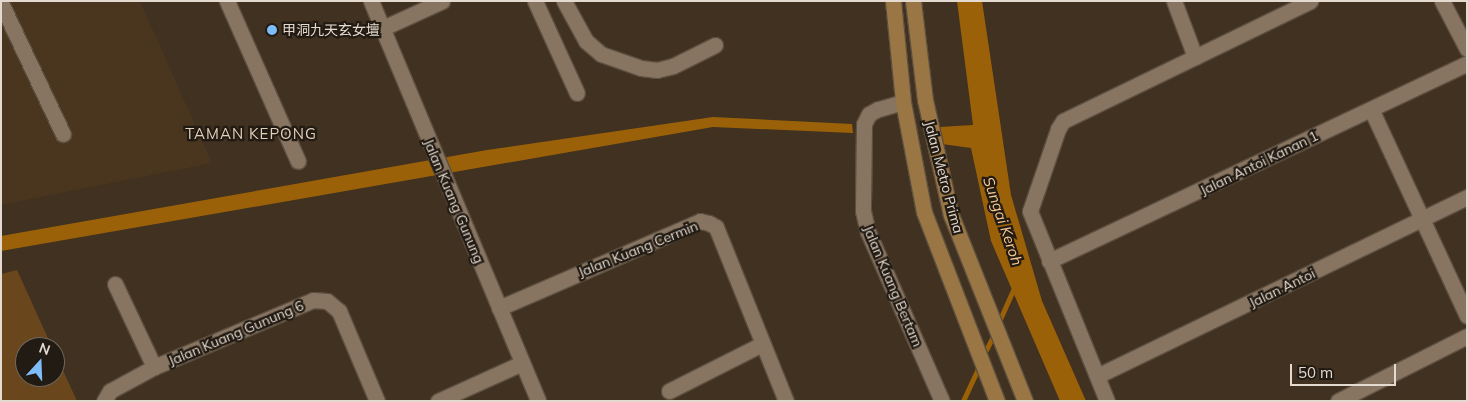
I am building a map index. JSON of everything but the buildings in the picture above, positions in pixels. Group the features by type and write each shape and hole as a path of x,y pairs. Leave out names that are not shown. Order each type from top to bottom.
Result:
{"main road":[{"name":"Jalan Metro Prima","path":"893,1 903,102 924,212 996,401"},
{"name":"Jalan Metro Prima","path":"913,1 925,100 951,215 1000,343 1025,401"}],"street":[{"path":"228,1 298,161"},
{"name":"Jalan Kuang Gunung","path":"371,1 538,401"},
{"path":"383,28 442,1"},
{"path":"535,1 577,93"},
{"path":"564,1 586,41 601,54 641,68 657,70 673,66 716,45"},
{"path":"1174,1 1195,57"},
{"path":"1442,1 1467,49"},
{"path":"1107,401 1030,211 1062,121 1305,2"},
{"path":"1,4 63,134"},
{"name":"Jalan Antoi Kanan 1","path":"1049,261 1467,63"},
{"name":"Jalan Kuang Bertam","path":"903,102 878,109 869,114 864,124 863,211 868,232 942,401"},
{"path":"1371,109 1467,316"},
{"name":"Jalan Antoi","path":"1097,376 1467,197"},
{"name":"Jalan Kuang Cermin","path":"499,308 700,221 716,227 786,401"},
{"path":"115,284 154,367"},
{"name":"Jalan Kuang Gunung 6","path":"104,401 110,390 154,367 313,300 327,301 339,311 377,401"},
{"path":"1338,401 1467,336"},
{"path":"669,391 762,344"},
{"path":"438,401 522,363"}],"shaded area":[{"path":"1,1 140,1 212,163 1,205"},
{"path":"17,270 47,337 15,337 15,387 65,387 65,375 77,401 1,401 1,274"}],"water":[{"name":"Sungai Keroh","path":"957,1 982,1 1011,195 1042,301 1086,401 1060,401 991,241 971,148 942,144 940,127 973,125"},
{"path":"713,117 852,124 853,133 713,127 1,251 1,236 487,150"}],"waterway":[{"path":"998,324 1014,288"},
{"path":"983,356 994,334"},
{"path":"963,401 979,366"}],"place":[{"name":"甲洞九天玄女壇","path":"272,30"}],"district":[{"name":"TAMAN KEPONG","path":"251,134"}]}
